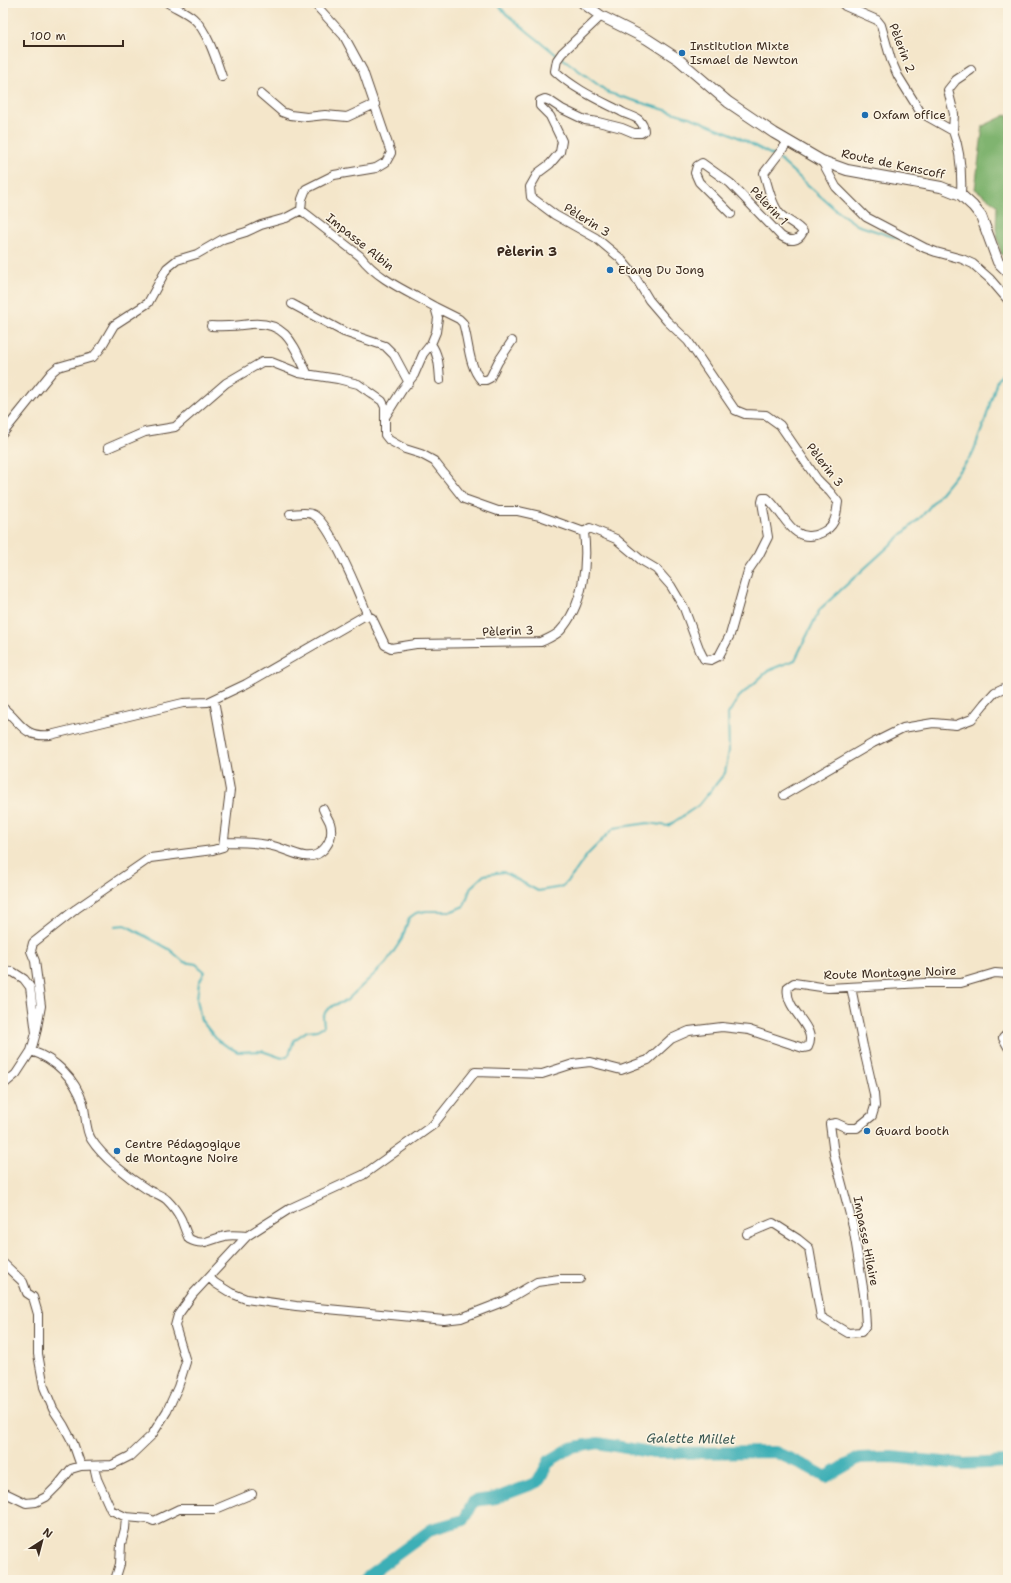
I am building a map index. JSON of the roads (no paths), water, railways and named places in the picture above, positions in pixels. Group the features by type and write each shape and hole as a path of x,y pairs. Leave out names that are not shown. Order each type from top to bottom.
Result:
{"main road":[{"name":"Route de Kenscoff","path":"583,3 601,16 647,39 678,58 728,102 788,142 822,161 846,170 942,186 961,196 973,206 981,216 998,262 1008,272"}],"street":[{"path":"168,3 193,18 202,30 214,54 222,76"},
{"path":"3,433 52,372 58,367 93,357 100,349 114,325 148,303 170,264 197,254 222,239 286,218 301,210 302,199 306,189 334,175 376,168 386,162 391,153 363,71 344,36 314,3"},
{"name":"Pèlerin 2","path":"842,3 845,6 877,20 881,25 891,60 898,76 921,113 953,131"},
{"name":"Pèlerin 3","path":"290,514 313,514 324,526 355,582 368,616 372,618 385,645 391,648 416,644 541,642 559,632 570,616 581,592 586,550 584,532 590,528 616,539 641,560 656,569 671,586 684,608 704,658 711,660 719,656 730,635 748,571 759,555 768,537 762,502 763,498 767,498 773,502 793,530 802,535 813,536 827,530 835,521 838,502 817,479 780,425 766,415 745,414 734,410 688,341 667,321 649,300 634,275 620,258 596,238 555,215 532,197 530,187 538,173 550,164 560,152 562,140 550,116 540,106 540,101 545,99 550,100 562,109 585,120 622,128 634,133 641,133 644,131 644,126 640,120 612,107 565,80 555,71 559,56 601,16"},
{"path":"961,196 961,157 953,131 954,114 948,90 956,80 971,70"},
{"path":"261,94 282,112 290,115 307,117 325,115 347,117 375,104"},
{"name":"Pèlerin 1","path":"731,214 699,182 695,173 697,166 702,163 730,182 781,236 787,240 795,240 800,237 803,232 798,226 781,214 774,206 764,173 788,142"},
{"path":"822,161 836,187 866,217 925,248 962,259 973,264 990,279 1008,300"},
{"name":"Impasse Albin","path":"301,210 360,256 366,264 378,274 459,319 463,323 471,361 478,377 481,380 490,378 512,340"},
{"path":"292,304 344,332 384,346 394,355 408,383"},
{"path":"385,416 414,375 423,354 431,344 436,332 438,318 435,307"},
{"path":"211,326 226,328 262,323 275,326 282,330 291,342 308,375"},
{"path":"431,344 436,350 439,360 440,380"},
{"path":"108,448 145,432 175,427 226,383 262,362 271,362 299,373 358,384 382,401 385,407 385,435 389,440 405,449 421,454 434,461 464,499 498,511 518,511 540,516 584,532"},
{"path":"3,708 24,729 38,736 50,736 183,703 208,702 246,684 364,616 368,616"},
{"path":"784,795 873,743 903,728 933,723 956,725 972,720 995,692 1008,686"},
{"path":"3,1085 20,1068 31,1051 36,1033 41,1006 35,961 31,951 33,943 76,909 150,858 155,856 213,850 223,847 225,842 230,790 214,700"},
{"path":"225,842 245,842 268,845 306,856 314,855 322,852 327,846 330,838 330,824 323,809"},
{"path":"3,971 12,972 24,979 30,987 36,1033"},
{"name":"Route Montagne Noire","path":"81,1466 112,1464 130,1456 152,1435 167,1411 178,1387 186,1362 175,1326 178,1315 193,1294 247,1236 291,1208 363,1175 390,1157 433,1125 476,1072 542,1074 573,1064 590,1062 621,1070 648,1060 671,1039 689,1031 716,1028 750,1030 803,1048 808,1047 811,1042 810,1034 791,1005 786,994 788,987 794,983 828,988 924,983 961,983 995,973 1008,974"},
{"name":"Impasse Hilaire","path":"747,1234 773,1223 809,1248 821,1318 848,1333 861,1332 866,1325 864,1294 853,1226 834,1154 830,1124 836,1123 847,1128 857,1128 872,1116 875,1106 874,1094 851,987"},
{"path":"1008,1034 1004,1038 1008,1047"},
{"path":"31,1051 54,1062 63,1070 76,1087 81,1098 91,1138 119,1167 149,1190 166,1200 181,1219 189,1239 196,1243 204,1243 226,1236 247,1236"},
{"path":"3,1263 23,1282 27,1293 33,1297 38,1314 38,1354 44,1387 53,1409 73,1443 81,1466 71,1469 46,1497 36,1502 26,1503 3,1492"},
{"path":"209,1277 215,1283 231,1293 246,1300 444,1320 461,1318 505,1301 537,1282 559,1279 580,1279"},
{"path":"94,1466 97,1479 111,1510 126,1517 149,1519 154,1521 179,1509 216,1509 252,1494"},
{"path":"115,1580 120,1564 121,1544 125,1529 126,1517"}],"waterway":[{"path":"497,3 506,14 558,56"},
{"path":"562,58 609,93 692,118 732,134 774,156"},
{"path":"780,160 836,210 857,225 897,238"},
{"path":"115,926 125,925 169,949 184,962 196,964 205,972 199,982 197,999 201,1020 218,1041 238,1052 262,1051 282,1058 289,1055 294,1040 307,1031 317,1030 324,1026 323,1017 326,1011 334,1005 346,1001 386,963 402,939 409,918 416,913 426,911 452,911 464,906 471,887 484,875 503,872 538,891 562,887 573,875 587,855 614,828 648,823 668,826 699,805 725,773 729,751 728,714 739,697 769,670 795,660 820,609 922,516 972,455 985,421 997,380 1008,364"},
{"name":"Galette Millet","path":"365,1580 369,1575 432,1529 464,1520 474,1501 496,1498 538,1482 549,1461 571,1448 598,1443 655,1453 775,1452 826,1477 859,1458 891,1457 964,1464 1008,1462"}],"place":[{"name":"Institution Mixte Ismael de Newton","path":"682,53"},
{"name":"Oxfam office","path":"865,115"},
{"name":"Etang Du Jong","path":"610,270"},
{"name":"Guard booth","path":"867,1131"},
{"name":"Centre Pédagogique de Montagne Noire","path":"117,1151"}],"district":[{"name":"Pèlerin 3","path":"527,251"}]}
